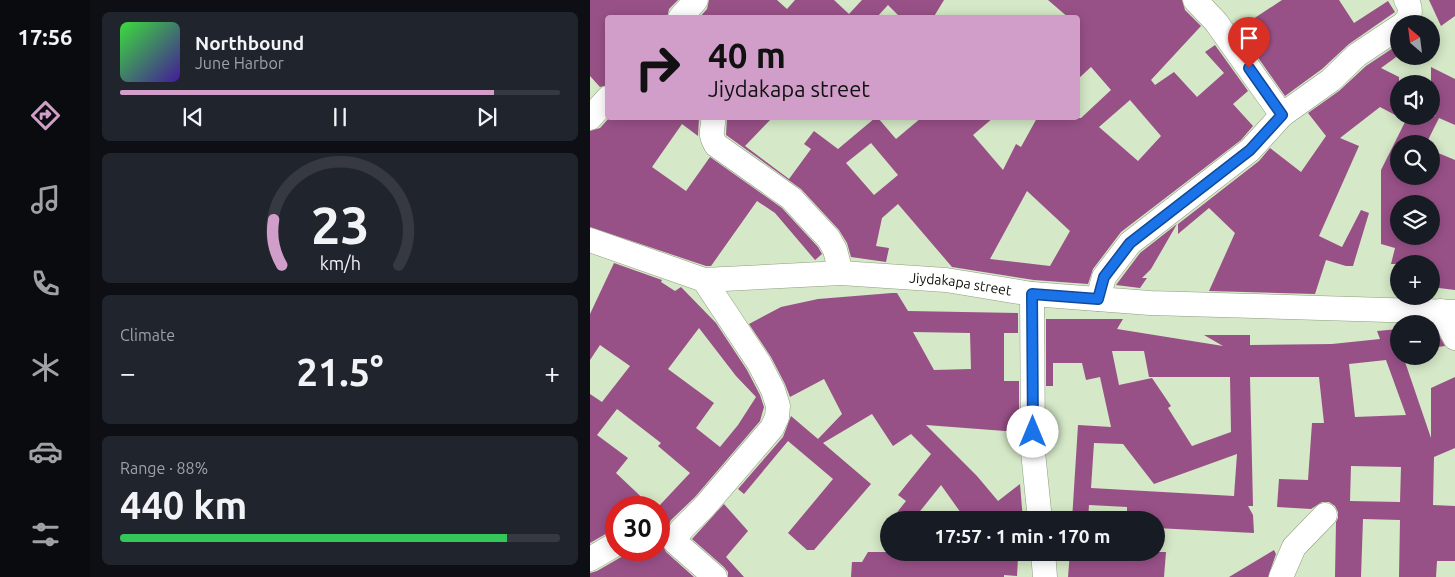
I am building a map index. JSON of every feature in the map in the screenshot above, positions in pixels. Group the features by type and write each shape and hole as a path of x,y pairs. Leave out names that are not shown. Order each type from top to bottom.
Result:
{"street":[{"path":"683,15 696,0"},
{"path":"1195,0 1216,22 1282,115"},
{"path":"1406,0 1409,15"},
{"path":"1098,299 1104,277 1130,243 1250,150 1282,115 1331,80 1357,55 1390,33"},
{"path":"590,118 605,101"},
{"path":"712,120 710,131 716,145 791,198 829,239 835,250 841,273"},
{"name":"Jiydakapa street","path":"590,240 704,280 841,273 946,280 1032,294 1150,303 1448,312"},
{"path":"670,534 681,530 706,506 772,428 777,417 778,406 773,390 759,363 704,280"},
{"path":"1032,294 1033,452 1039,511"},
{"path":"1448,312 1455,338"},
{"path":"1281,577 1294,547 1325,515"},
{"path":"670,538 715,577"},
{"path":"590,559 605,550"},
{"path":"1044,561 1045,577"}],"building":[{"path":"590,0 678,0 669,9 668,15 605,15 605,86 600,87 590,76"},
{"path":"709,0 777,0 787,9 795,0 834,0 849,14 862,0 944,0 935,15 898,15 888,5 879,15 702,15 707,9"},
{"path":"1048,0 1182,0 1185,10 1201,26 1151,80 1155,85 1174,72 1197,97 1224,73 1205,52 1215,45 1248,91 1233,104 1253,126 1241,140 1121,232 1093,269 1088,284 1034,280 952,267 898,204 882,218 876,246 889,248 886,262 851,257 847,243 839,230 801,189 726,135 727,120 770,120 745,146 789,179 811,149 804,144 814,131 838,149 873,120 880,120 896,139 919,120 991,120 973,135 1003,170 1016,144 1021,147 1036,120 1080,120 1111,90 1091,67 1080,77 1080,15 1066,15","holes":["1130,100 1161,136 1138,161 1099,127","871,143 898,175 874,195 846,163","1027,191 1070,231 1050,266 990,259"]},
{"path":"1282,0 1339,0 1354,23 1388,1 1395,12 1349,44 1322,69 1285,96 1238,29"},
{"path":"1429,0 1455,0 1455,16 1441,26 1440,15 1436,15"},
{"path":"1390,50 1390,62 1381,68 1395,75 1390,75 1390,112 1380,107 1340,138 1359,146 1319,236 1342,247 1361,210 1369,213 1353,266 1346,266 1326,260 1315,294 1209,291 1235,233 1209,208 1178,234 1178,224 1259,161 1270,148 1301,172 1326,136 1308,113 1339,91 1366,66"},
{"path":"1431,67 1455,79 1455,125 1440,118 1440,75 1431,75"},
{"path":"607,120 699,120 698,136 682,124 652,167 686,191 710,157 782,208 818,247 822,254 815,260 775,213 757,201 711,266 706,266 590,227 590,131 600,128"},
{"path":"1404,125 1436,125 1430,135 1398,135"},
{"path":"1390,152 1390,185 1440,185 1440,154 1455,160 1455,290 1440,288 1440,255 1393,255 1395,248 1381,244 1381,170"},
{"path":"1177,224 1151,269 1142,278 1147,278 1140,288 1116,285 1140,253"},
{"path":"614,263 662,280 661,282 675,291 681,287 716,323 747,370 764,407 760,421 695,497 670,522 670,496 668,496 690,473 658,446 661,443 617,409 597,435 628,458 616,473 640,496 605,496 605,534 590,543 590,394 602,402 630,366 600,345 590,360 590,314","holes":["699,328 736,376 756,397 738,425 720,447 696,428 714,403 668,369"]},
{"path":"897,293 908,311 1018,313 1018,333 1004,333 1004,381 1019,381 1019,432 926,425 977,476 998,501 1020,484 1022,511 960,511 941,485 920,511 898,511 906,501 898,495 931,454 911,434 893,446 872,414 823,443 871,484 814,550 807,550 788,533 833,479 788,441 744,494 738,489 783,437 791,416 818,439 842,414 824,379 790,397 771,357 749,324 781,307 818,299","holes":["913,332 970,333 971,369 934,370"]},
{"path":"1046,319 1123,319 1117,329 1223,346 1204,335 1250,335 1250,345 1332,344 1380,339 1377,331 1390,330 1390,365 1406,365 1431,438 1431,388 1455,377 1455,448 1434,457 1433,505 1455,506 1455,561 1437,561 1436,577 1399,577 1400,520 1363,519 1361,577 1335,577 1336,522 1338,512 1335,506 1329,502 1322,502 1311,509 1277,507 1279,479 1308,480 1312,423 1324,423 1319,377 1250,377 1253,506 1248,506 1253,515 1254,533 1165,528 1165,511 1127,511 1127,507 1089,505 1089,511 1073,511 1078,425 1111,427 1100,377 1086,380 1082,363 1053,363 1053,386 1046,386","holes":["1112,351 1144,351 1149,377 1230,377 1231,432 1192,446 1168,408 1171,406 1152,378 1119,385","1386,360 1406,415 1355,417 1349,364","1094,443 1123,444 1154,484 1237,454 1234,496 1091,488","1351,466 1401,467 1400,502 1350,501"]},
{"path":"1440,337 1445,346 1440,347"},
{"path":"724,504 748,531 726,557 744,577 728,577 728,572 724,567 692,539"},
{"path":"1274,550 1276,554 1268,577 1229,577"},
{"path":"868,552 880,552 880,561 1018,561 1017,576 851,577 852,562 862,562"},
{"path":"1166,552 1164,577 1068,577 1069,561 1165,561"},
{"path":"670,556 694,577 590,577 590,573 614,561 670,561"}],"route":[{"path":"1033,432 1032,294 1098,299 1104,277 1130,243 1250,150 1282,115 1249,68"}]}
